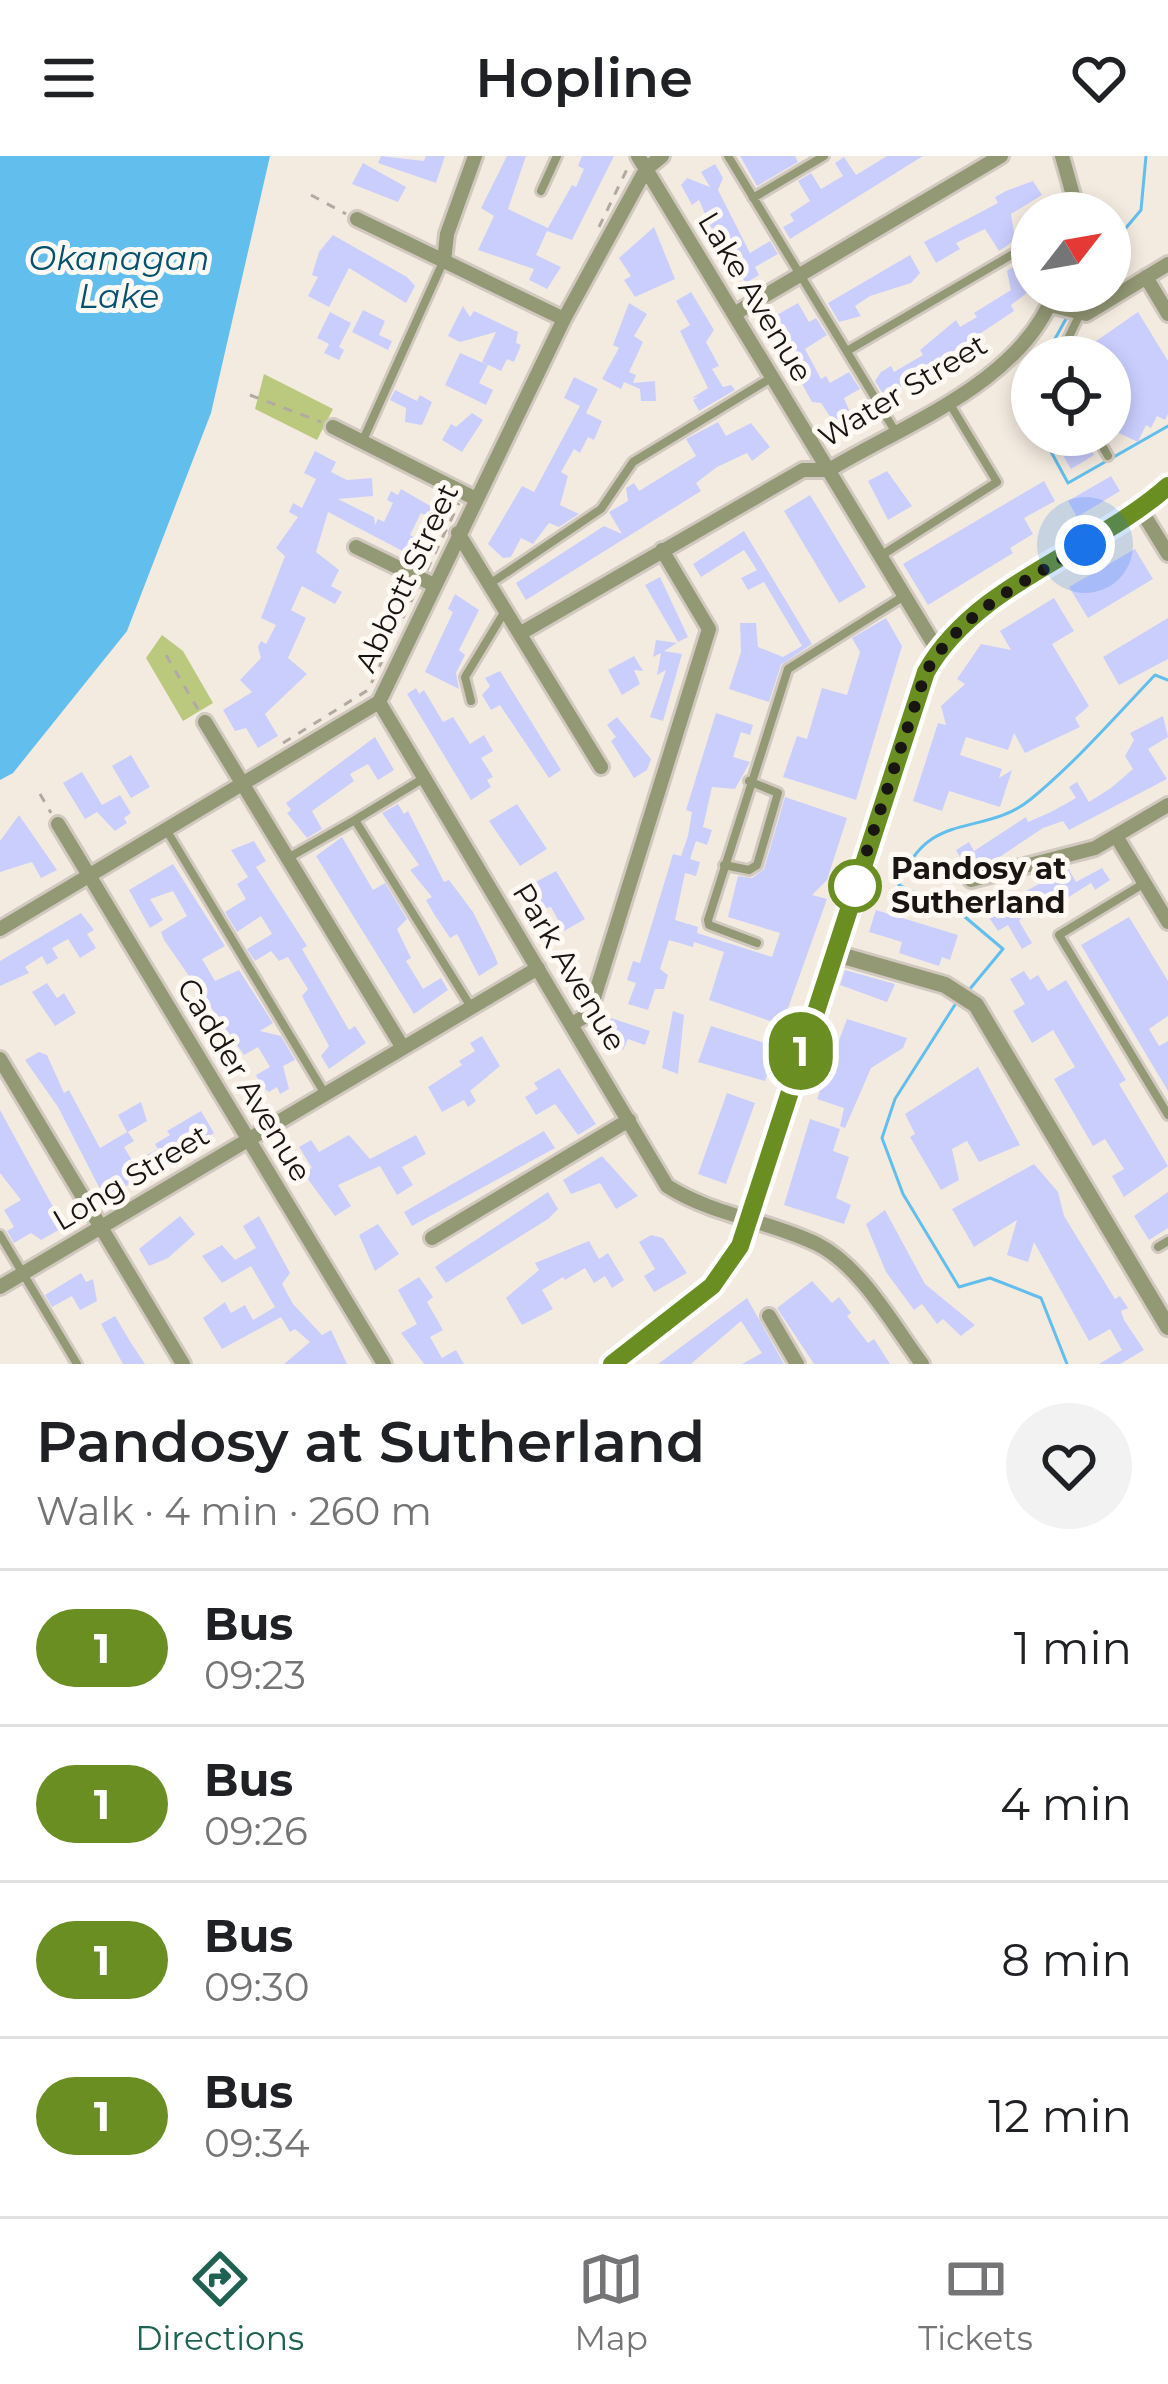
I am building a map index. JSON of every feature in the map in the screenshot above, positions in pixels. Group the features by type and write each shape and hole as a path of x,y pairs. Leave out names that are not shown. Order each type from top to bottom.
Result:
{"main road":[{"path":"612,1364 722,1276 740,1246 926,672 938,650 965,620 1142,510 1168,487"}],"street":[{"path":"444,261 447,234 475,156"},
{"name":"Abbott Street","path":"0,929 379,702 428,582 458,532 470,496 564,319 639,160 662,156"},
{"path":"734,314 1001,156"},
{"path":"1062,156 1072,192"},
{"name":"Lake Avenue","path":"639,160 938,650"},
{"path":"357,219 564,319"},
{"path":"1131,285 1168,264"},
{"path":"1146,278 1168,314"},
{"name":"Water Street","path":"520,633 803,470 829,470 1004,366 1047,312"},
{"path":"333,427 470,496"},
{"path":"1142,510 1168,554"},
{"path":"458,532 601,767"},
{"path":"356,547 428,582"},
{"path":"572,1024 590,1014 709,628 662,550"},
{"name":"Park Avenue","path":"379,702 667,1186 700,1207 820,1245 856,1277 922,1364"},
{"path":"206,722 404,1048"},
{"path":"971,880 1095,848 1168,805"},
{"name":"Cadder Avenue","path":"58,824 384,1364"},
{"path":"1116,836 1145,884 1163,902 1168,922"},
{"path":"833,953 945,985 976,1005 1168,1327"},
{"name":"Long Street","path":"0,1287 538,968"},
{"path":"0,1059 183,1364"},
{"path":"432,1238 629,1120"},
{"path":"769,1316 797,1364"}],"lane":[{"path":"541,190 557,156"},
{"path":"728,156 895,431"},
{"path":"753,198 824,156"},
{"path":"846,351 1011,255"},
{"path":"362,442 444,261"},
{"path":"1067,336 1077,312"},
{"path":"490,584 601,509 633,462 772,377"},
{"path":"881,556 998,482 947,400"},
{"path":"757,943 709,926 749,782 788,669 905,595"},
{"path":"471,701 465,677 506,609"},
{"path":"287,859 424,778"},
{"path":"724,865 753,869 764,843 778,793 749,782"},
{"path":"355,820 471,1007"},
{"path":"167,831 325,1094"},
{"path":"1145,884 1059,934 1168,1115"},
{"path":"0,1235 77,1364"},
{"path":"1158,1247 1168,1241"}],"path":[{"path":"595,236 639,160"},
{"path":"311,195 357,219"},
{"path":"250,394 333,427"},
{"path":"273,750 368,690 470,496"},
{"path":"166,655 206,722"},
{"path":"40,794 58,824"}],"green space":[{"path":"264,374 333,409 317,440 255,409"},
{"path":"162,635 183,651 213,703 183,721 146,658"}],"water":[{"name":"Okanagan Lake","path":"0,156 270,156 211,413 127,631 13,773 0,780"}],"building":[{"path":"381,156 424,161 426,156 445,156 436,183 378,163"},
{"path":"507,156 526,156 508,209 548,228 572,185 576,187 584,169 578,166 582,156 614,156 572,240 547,231 536,255 561,267 547,289 529,280 534,269 478,250 494,216 481,208"},
{"path":"740,156 795,156 798,162 757,186"},
{"path":"887,156 923,156 790,239 783,227 794,221 790,214 810,201 798,181 811,173 821,189 843,176 835,163 844,157 856,175"},
{"path":"363,163 406,187 398,202 352,184"},
{"path":"715,164 723,178 718,190 750,253 770,241 778,254 755,267 759,275 746,283 717,241 699,200 692,205 681,185 687,178 710,187 701,172"},
{"path":"1033,181 1040,192 1011,192 1011,242 999,251 985,229 956,243 960,249 936,263 924,242 998,203 995,197"},
{"path":"654,227 675,279 635,297 624,280 631,276 619,258"},
{"path":"333,235 407,277 415,286 406,303 349,268 329,307 308,296 318,277 312,275 319,252"},
{"path":"910,255 920,273 911,283 870,296 855,306 861,316 839,322 828,303"},
{"path":"1011,290 1012,312 885,397 875,381 881,372 891,366 894,372 923,355 920,350 956,320 960,327 977,317 974,313"},
{"path":"691,292 714,330 706,342 719,366 712,369 723,387 731,385 735,390 699,411 693,400 698,397 692,398 708,388 680,331 690,325 676,301"},
{"path":"629,303 647,314 634,336 643,342 629,372 636,375 633,383 655,381 656,401 641,401 640,389 624,382 621,389 602,379 619,348 613,345"},
{"path":"798,303 809,322 816,318 827,335 805,349 821,379 826,376 830,383 849,372 860,389 844,398 857,429 844,437 821,403 812,402 792,366 797,363 768,320"},
{"path":"463,306 470,317 474,311 518,332 516,343 521,345 514,362 507,359 501,371 482,362 496,332 460,342 448,336"},
{"path":"363,310 385,321 379,335 392,341 388,350 352,332"},
{"path":"330,312 351,323 339,347 344,350 339,360 324,353 329,344 317,338"},
{"path":"1138,312 1168,361 1168,414 1165,420 1157,416 1151,428 1146,425 1138,442 1131,439 1131,336 1103,336"},
{"path":"460,353 488,365 479,383 493,390 486,405 445,385"},
{"path":"574,377 598,389 586,413 602,421 594,440 588,437 580,453 574,449 561,472 568,476 560,505 579,514 559,527 549,523 533,544 521,538 511,557 503,558 488,544 522,486 534,492 580,406 564,398"},
{"path":"395,390 417,401 420,395 432,402 422,425 405,422 406,408 390,400"},
{"path":"472,413 483,420 462,452 442,440 451,424 456,427"},
{"path":"718,422 726,436 751,423 770,447 752,461 747,453 717,467 696,483 701,491 526,600 516,583 604,526 622,534 609,512 628,501 626,488 634,483 639,491 696,456 686,439"},
{"path":"315,451 336,462 331,472 347,480 372,478 373,496 338,499 374,517 375,525 378,519 384,522 393,503 387,500 391,491 398,495 401,489 432,507 427,516 421,513 410,535 421,541 412,556 328,512 316,552 339,570 331,586 342,592 335,604 302,586 291,610 306,618 288,658 307,674 265,714 278,736 258,748 246,728 235,731 223,710 252,692 240,680 261,658 258,647 261,641 266,644 276,625 261,618 285,556 276,548 298,517 289,512 293,503 302,508 316,479 304,473"},
{"path":"1063,456 1092,456 1071,469"},
{"path":"887,471 912,506 888,520 868,481"},
{"path":"1111,476 1120,491 1077,517 1068,501"},
{"path":"1044,481 1055,501 1024,518 1033,534 1010,548 1013,553 928,605 903,564"},
{"path":"810,495 866,587 839,603 784,511"},
{"path":"744,531 812,644 781,665 769,702 729,689 741,652 740,623 756,623 758,647 783,657 802,646 764,582 748,590 741,578 757,570 744,550 701,577 693,564"},
{"path":"1135,549 1153,579 1088,618 1069,587"},
{"path":"660,577 688,637 678,642 645,585"},
{"path":"455,594 479,610 459,650 465,655 456,673 459,689 425,672 453,612 448,609"},
{"path":"1054,598 1074,631 1052,644 1089,706 1075,718 1080,727 1025,753 1014,733 1008,750 966,737 960,755 1002,769 999,778 1012,770 1000,807 949,791 942,811 913,801 938,723 946,725 941,706 965,684 957,679 981,644 1011,650 1000,631"},
{"path":"886,618 902,646 856,800 783,777 797,736 807,739 822,688 847,695 860,652 852,638"},
{"path":"1168,618 1168,659 1119,685 1103,657"},
{"path":"656,640 677,643 664,651 682,654 663,721 650,717 666,670 657,675 661,653 653,657"},
{"path":"634,656 643,671 634,670 640,684 622,695 608,670"},
{"path":"500,671 561,770 549,778 500,705 491,710 482,695 490,686 485,678"},
{"path":"416,688 419,694 424,690 443,722 453,717 470,744 484,735 493,751 481,758 493,777 487,780 491,787 471,800 407,694"},
{"path":"716,713 753,725 750,735 741,732 733,757 750,762 735,789 712,787 703,827 712,830 707,845 696,841 690,859 700,862 696,876 685,873 675,920 698,927 697,933 772,957 780,933 728,917 738,876 752,878 764,869 785,797 847,818 827,880 812,895 827,899 782,1025 709,1000 724,952 694,942 693,947 669,940 660,969 668,975 664,989 655,989 648,1010 628,1004 636,983 627,980 633,961 640,963 673,854 681,856 688,836 692,812 686,810"},
{"path":"1163,716 1168,737 1148,749 1167,779 1069,830 1063,821 1043,828 998,858 967,870 956,850 969,842 974,851 1026,817 1028,822 1051,812 1076,798 1069,787 1077,782 1089,802 1111,788 1133,769 1125,756 1134,740 1130,733"},
{"path":"617,717 651,759 647,770 634,778 611,741 616,737 607,725"},
{"path":"375,737 394,770 378,780 368,764 350,774 354,781 312,811 322,829 307,838 287,813 291,810 286,803"},
{"path":"131,755 150,787 131,798 112,766"},
{"path":"82,772 102,805 120,795 131,813 124,818 127,823 115,831 97,812 85,819 63,783"},
{"path":"398,804 404,814 408,811 444,882 449,880 473,912 495,956 498,964 479,976 457,934 450,938 434,914 426,900 432,897 410,870 419,865 382,813"},
{"path":"517,804 547,849 520,866 489,821"},
{"path":"19,815 57,870 41,878 32,862 0,872 0,841"},
{"path":"342,837 373,890 385,883 407,919 397,929 411,958 406,961 423,989 441,978 448,990 414,1014 316,856"},
{"path":"254,841 266,861 256,867 307,946 302,949 349,1030 355,1026 366,1043 329,1069 321,1056 329,1046 302,996 308,989 288,957 279,961 271,951 255,961 247,949 272,934 261,916 237,932 225,912 246,899 237,884 248,877 231,850"},
{"path":"173,864 225,946 202,959 215,981 239,970 273,1023 260,1031 281,1036 295,1060 283,1066 289,1089 280,1094 277,1087 269,1092 262,1087 256,1075 270,1067 258,1047 244,1055 164,940 161,932 187,916 173,891 150,899 163,920 150,928 129,890"},
{"path":"1068,868 1076,882 1102,868 1110,880 1095,890 1091,883 1064,900 1053,891 1033,904 1019,921 1032,943 1022,949 1008,925 998,931 986,913"},
{"path":"556,871 585,919 564,931 551,907 539,909 532,884"},
{"path":"876,910 958,935 950,960 942,957 939,966 899,953 902,942 869,932"},
{"path":"81,913 94,930 87,934 96,948 80,958 68,939 52,948 58,958 47,965 42,956 25,967 29,973 0,986 0,961"},
{"path":"1129,917 1168,981 1168,1016 1149,1029 1159,1046 1168,1041 1168,1091 1081,945"},
{"path":"845,970 895,984 887,1002 840,985"},
{"path":"1024,971 1030,980 1038,975 1048,991 1066,980 1126,1080 1119,1084 1168,1166 1124,1197 1112,1176 1124,1169 1105,1139 1093,1146 1054,1079 1075,1067 1053,1030 1032,1043 1013,1011 1025,1004 1010,979"},
{"path":"47,983 57,998 64,993 76,1013 55,1026 32,992"},
{"path":"673,1011 684,1015 678,1074 662,1068"},
{"path":"611,1018 650,1031 645,1045 628,1039 623,1050 615,1047 605,1032"},
{"path":"847,1019 907,1038 903,1048 871,1068 845,1128 840,1126 844,1108 817,1099"},
{"path":"711,1026 777,1047 765,1081 698,1062"},
{"path":"482,1036 500,1066 470,1091 476,1101 468,1107 464,1100 442,1112 428,1087 462,1065 459,1061 475,1051 470,1043"},
{"path":"39,1052 47,1055 64,1093 69,1090 100,1148 127,1132 118,1115 141,1102 147,1121 128,1132 134,1141 124,1147 133,1162 158,1149 155,1144 170,1135 167,1131 201,1111 214,1133 105,1199 58,1107 25,1060"},
{"path":"978,1067 1020,1145 979,1162 967,1141 952,1149 959,1180 941,1190 910,1137 915,1134 905,1114"},
{"path":"559,1068 596,1124 578,1135 555,1104 536,1115 525,1097 538,1089 534,1083"},
{"path":"727,1093 755,1103 726,1184 698,1174"},
{"path":"0,1110 64,1227 41,1240 31,1233 14,1243 7,1231 14,1227 4,1210 21,1200 0,1173"},
{"path":"810,1119 840,1129 833,1151 849,1157 836,1198 851,1205 844,1224 784,1205"},
{"path":"544,1131 555,1148 412,1226 404,1212"},
{"path":"349,1135 370,1159 416,1135 426,1154 402,1167 413,1185 397,1195 380,1166 338,1185 351,1206 335,1216 307,1178 304,1172 312,1168 299,1147 311,1140 319,1152"},
{"path":"602,1156 638,1196 616,1209 600,1183 571,1194 563,1180"},
{"path":"1034,1164 1058,1192 1064,1216 1115,1299 1120,1296 1128,1308 1121,1311 1124,1320 1144,1350 1120,1364 1099,1364 1122,1350 1110,1329 1089,1341 1034,1242 1028,1262 1007,1255 1017,1220 974,1247 952,1209"},
{"path":"548,1192 558,1209 548,1219 446,1283 435,1267"},
{"path":"1168,1192 1168,1228 1149,1240 1134,1216"},
{"path":"885,1210 925,1284 975,1325 961,1336 943,1319 937,1324 922,1304 914,1310 886,1272 866,1224"},
{"path":"180,1216 195,1234 168,1258 149,1266 139,1249"},
{"path":"259,1216 290,1273 282,1284 293,1304 322,1335 331,1330 347,1364 284,1364 310,1342 295,1329 290,1332 281,1317 222,1349 203,1318 225,1302 231,1313 245,1305 253,1320 275,1307 251,1266 222,1283 202,1256 222,1245 235,1260 256,1248 243,1226"},
{"path":"378,1224 399,1254 375,1271 359,1235"},
{"path":"651,1235 663,1238 687,1273 654,1292 644,1276 655,1269 639,1242"},
{"path":"589,1241 599,1259 608,1253 624,1280 612,1288 605,1276 594,1283 585,1268 563,1277 542,1290 553,1309 522,1325 506,1298 539,1270 535,1263"},
{"path":"81,1273 86,1282 93,1279 97,1301 80,1310 72,1296 52,1307 45,1295"},
{"path":"419,1277 433,1297 427,1302 443,1330 430,1337 442,1358 456,1350 464,1364 424,1364 401,1333 417,1324 398,1290"},
{"path":"812,1281 832,1303 839,1297 851,1313 847,1316 868,1343 874,1339 890,1364 814,1364 777,1308"},
{"path":"747,1298 784,1364 742,1364 762,1353 741,1321 691,1364 658,1364"},
{"path":"115,1316 145,1364 123,1364 101,1324"}],"waterway":[{"path":"1131,222 1141,210 1146,156"},
{"path":"1057,336 1067,317"},
{"path":"1131,447 1168,426"},
{"path":"1053,456 1068,483 1115,456"},
{"path":"969,990 1003,949 965,917 899,885 911,861 941,834 994,818 1031,799 1155,675 1168,680"},
{"path":"958,1000 895,1099 882,1138 903,1194 959,1287 990,1278 1041,1298 1067,1364"}],"bus line":[{"name":"1","path":"612,1364 712,1286 740,1246 926,672 938,650 965,620 1142,510 1168,486"}],"place":[{"name":"Pandosy at Sutherland","path":"855,886"}],"route":[{"path":"855,886 851,899 926,672 938,650 965,620 1085,545"}]}
